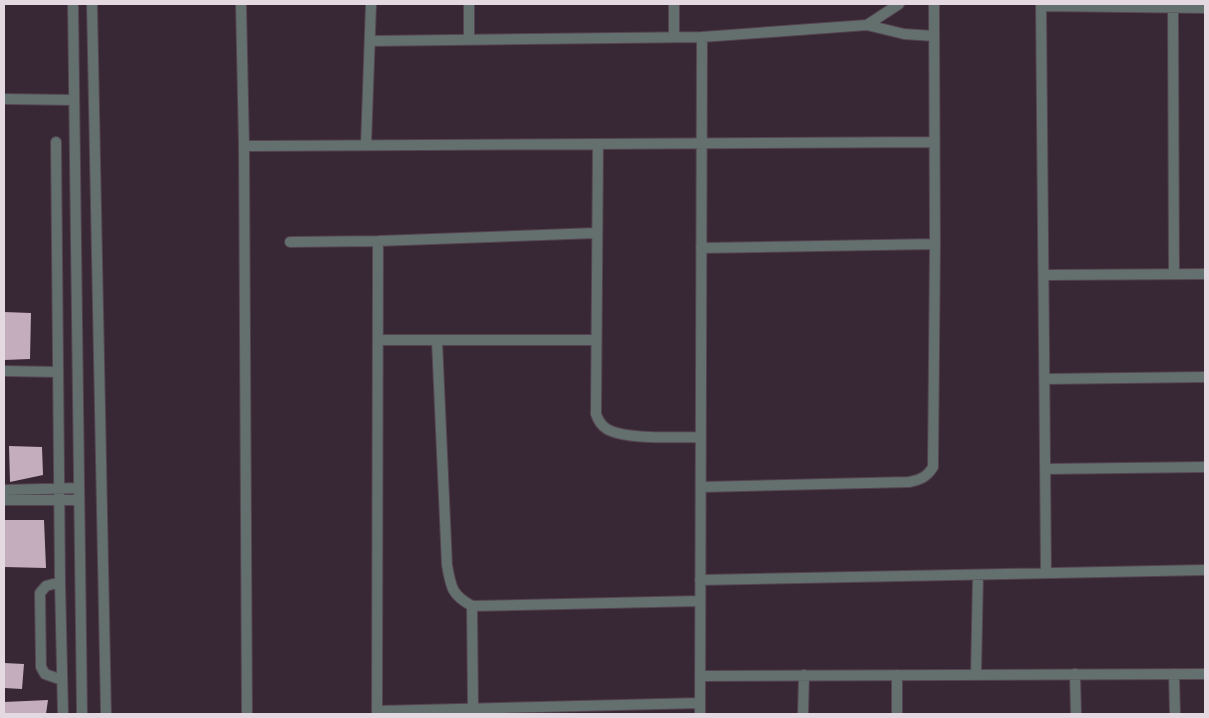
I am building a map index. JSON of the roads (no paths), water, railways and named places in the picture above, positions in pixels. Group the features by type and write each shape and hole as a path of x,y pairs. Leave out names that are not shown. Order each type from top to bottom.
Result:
{"street":[{"path":"73,4 82,714"},
{"path":"92,4 106,714"},
{"path":"241,4 244,146 247,714"},
{"path":"366,145 371,4"},
{"path":"469,4 469,40"},
{"path":"674,4 674,37"},
{"path":"867,25 899,4"},
{"path":"701,487 909,482 919,480 928,474 933,467 935,244 934,4"},
{"path":"1046,573 1041,5 1205,8"},
{"path":"1173,7 1174,274"},
{"path":"370,41 702,37 867,25 904,34 934,36"},
{"path":"378,241 377,712 473,708 700,709 702,37"},
{"path":"4,99 74,100"},
{"path":"56,142 54,276 58,372 63,714"},
{"path":"244,146 934,142"},
{"path":"598,144 595,409 598,418 603,426 626,435 701,437"},
{"path":"290,242 378,241 596,233"},
{"path":"701,248 935,244"},
{"path":"1044,275 1205,274"},
{"path":"378,340 596,340"},
{"path":"437,341 447,565 450,583 459,598 472,606 700,601"},
{"path":"4,371 58,372"},
{"path":"1044,379 1205,377"},
{"path":"1045,469 1205,467"},
{"path":"4,500 59,494 79,488"},
{"path":"4,490 59,494 79,500"},
{"path":"700,580 1205,570"},
{"path":"976,675 978,575"},
{"path":"60,582 46,586 40,592 41,667 45,674 62,680"},
{"path":"472,606 473,708"},
{"path":"1075,674 1076,714"},
{"path":"1174,674 1175,714"},
{"path":"700,676 1205,674"},
{"path":"803,714 804,675"},
{"path":"897,675 897,714"}]}
